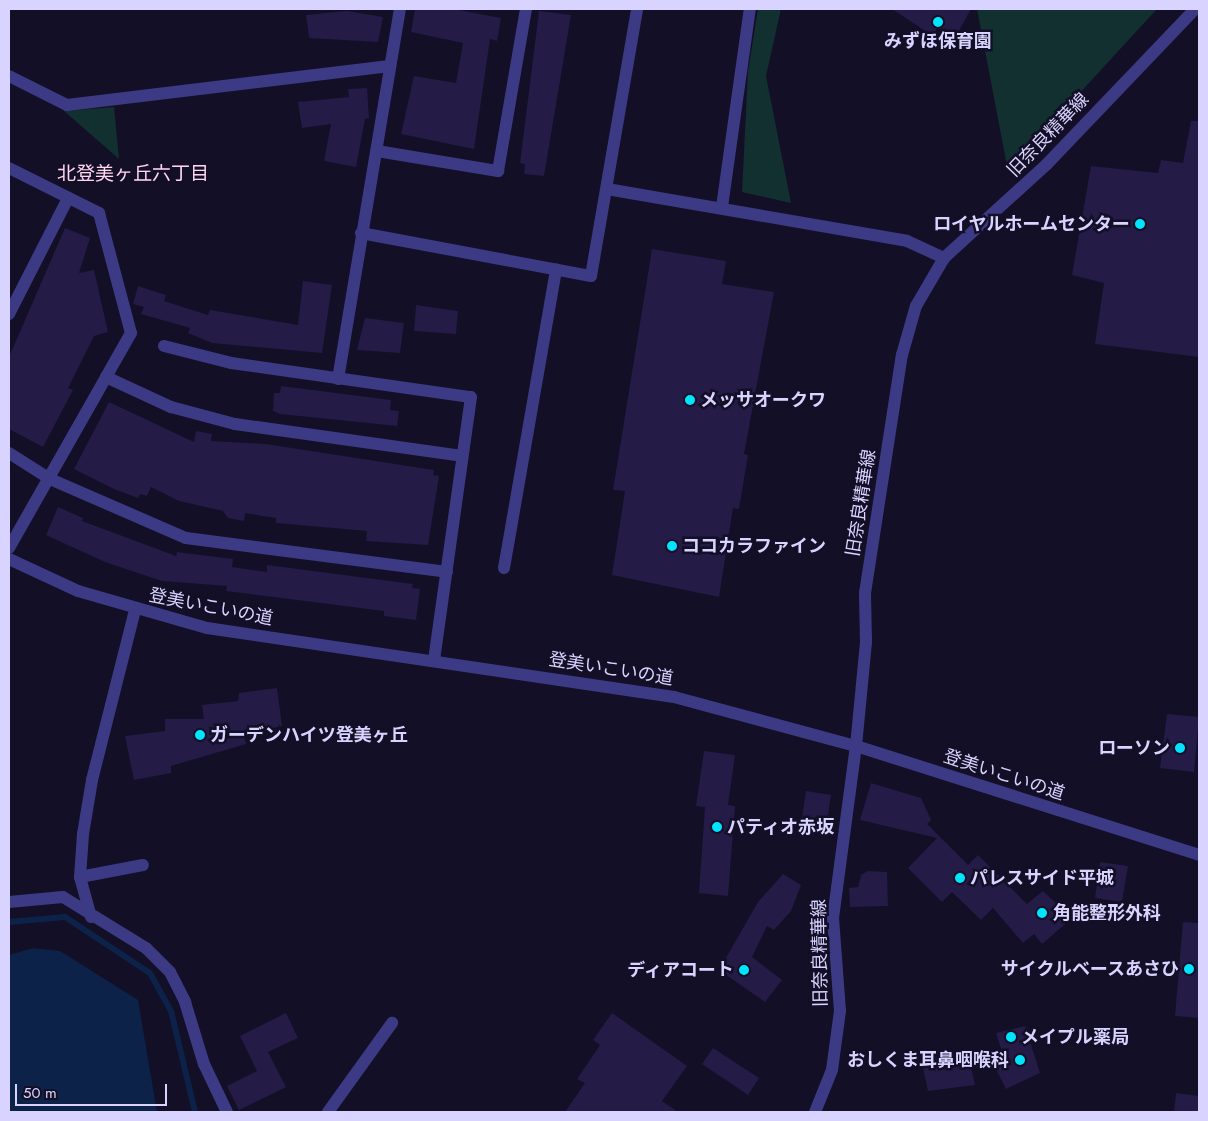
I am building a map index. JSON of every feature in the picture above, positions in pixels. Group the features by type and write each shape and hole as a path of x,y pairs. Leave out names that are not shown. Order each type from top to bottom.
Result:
{"street":[{"path":"338,379 400,9"},
{"path":"376,151 498,171 526,9"},
{"path":"361,233 590,276 638,9"},
{"path":"722,207 750,9"},
{"name":"旧奈良精華線","path":"815,1112 832,1070 840,1011 833,918 856,746 866,642 864,593 902,355 916,306 944,258 1046,165 1195,9"},
{"path":"9,76 67,105 390,66"},
{"path":"9,168 99,213 131,333 50,479 9,548"},
{"path":"607,189 908,240 944,258"},
{"path":"9,314 68,198"},
{"path":"504,568 556,269"},
{"path":"164,346 231,363 471,397 434,660"},
{"path":"106,377 171,407 236,424 462,456"},
{"path":"9,453 50,479 186,538 447,572"},
{"name":"登美いこいの道","path":"9,559 78,591 135,610 207,628 434,660 674,697 856,746 1199,856"},
{"path":"91,917 80,877 92,780 135,610"},
{"path":"80,877 143,865"},
{"path":"9,902 63,897 91,917 146,948 170,972 227,1112"},
{"path":"328,1112 392,1023"}],"green space":[{"path":"758,9 781,9 766,76 791,203 742,192 748,71"},
{"path":"977,9 1157,9 1008,171"},
{"path":"114,107 119,159 64,111"}],"water":[{"path":"33,948 60,951 138,1000 157,1112 9,1112 9,955"}],"building":[{"path":"415,9 453,9 501,18 497,41 490,39 474,149 401,134 414,76 456,83 463,43 411,32"},
{"name":"みずほ保育園","path":"892,9 971,9 955,38 937,28 933,36"},
{"path":"347,11 383,17 378,42 309,38 306,15"},
{"path":"539,11 571,15 544,176 524,174 525,164 520,163"},
{"path":"367,88 369,118 365,119 356,167 324,161 331,124 302,128 298,102 349,97 348,89"},
{"name":"ロイヤルホームセンター","path":"1191,121 1199,121 1199,357 1095,344 1104,283 1072,275 1091,166 1158,173 1161,160 1183,163"},
{"path":"65,228 90,238 79,273 94,270 108,332 94,336 68,388 73,390 43,447 9,429 9,357"},
{"name":"メッサオークワ","path":"652,249 726,261 722,284 774,292 744,454 748,455 739,509 733,508 719,597 612,575 625,491 613,490"},
{"path":"303,281 332,285 322,353 212,343 188,333 190,328 141,314 144,307 133,304 138,286 166,295 164,301 208,315 210,310 298,325"},
{"path":"416,305 458,311 456,334 414,331"},
{"path":"365,318 404,323 400,353 357,350"},
{"path":"281,386 391,400 390,410 399,411 397,426 280,414 273,411 274,393 280,393"},
{"path":"109,402 194,442 196,431 212,434 211,441 266,444 434,470 433,475 439,476 428,545 366,541 367,531 276,523 276,518 245,513 244,521 228,518 223,511 179,501 151,487 147,496 140,494 138,498 114,489 74,469"},
{"path":"58,507 83,518 82,521 176,556 177,552 233,559 232,567 267,572 267,565 413,584 412,588 420,589 416,620 384,616 384,611 226,591 227,586 162,581 105,562 46,535"},
{"name":"ガーデンハイツ登美ヶ丘","path":"277,688 282,726 245,734 246,744 171,766 171,773 134,780 125,736 165,731 165,719 204,719 202,705 238,701 239,693"},
{"name":"ローソン","path":"1167,714 1199,717 1194,772 1160,768"},
{"name":"パティオ赤坂","path":"704,751 735,755 728,805 735,806 728,896 699,893 705,807 696,806"},
{"path":"871,783 921,798 931,820 927,824 968,865 978,855 1027,904 1043,891 1072,918 1042,944 1034,934 1023,943 993,908 981,920 952,892 942,902 908,868 937,838 860,820"},
{"path":"806,791 831,795 825,835 800,831"},
{"path":"1100,862 1128,866 1122,902 1095,898"},
{"path":"868,871 887,872 888,906 850,907 849,888 858,887 861,875"},
{"path":"783,874 801,885 791,911 774,930 767,926 752,957 782,980 765,1002 719,970 758,902"},
{"name":"サイクルベースあさひ","path":"1183,922 1199,923 1199,1018 1175,1016"},
{"path":"286,1013 298,1038 268,1052 286,1087 239,1110 227,1086 257,1071 240,1036"},
{"path":"612,1013 687,1066 662,1101 678,1112 565,1112 585,1083 577,1079 600,1045 593,1040"},
{"name":"おしくま耳鼻咽喉科","path":"1025,1026 1040,1073 1006,1089 994,1065 1005,1061 996,1033"},
{"path":"713,1048 759,1078 748,1095 702,1064"},
{"path":"967,1049 975,1085 928,1091 921,1059"},
{"path":"1176,1093 1199,1096 1199,1112 1174,1112"}],"waterway":[{"path":"9,922 65,917 150,973 171,1011 195,1112"}],"place":[{"name":"みずほ保育園","path":"938,22"},
{"name":"ロイヤルホームセンター","path":"1140,224"},
{"name":"メッサオークワ","path":"690,400"},
{"name":"ココカラファイン","path":"672,546"},
{"name":"ガーデンハイツ登美ヶ丘","path":"200,735"},
{"name":"ローソン","path":"1180,748"},
{"name":"パティオ赤坂","path":"717,827"},
{"name":"パレスサイド平城","path":"960,878"},
{"name":"角能整形外科","path":"1042,913"},
{"name":"サイクルベースあさひ","path":"1189,969"},
{"name":"ディアコート","path":"744,970"},
{"name":"メイプル薬局","path":"1011,1037"},
{"name":"おしくま耳鼻咽喉科","path":"1020,1060"}],"district":[{"name":"北登美ヶ丘六丁目","path":"133,174"}]}
